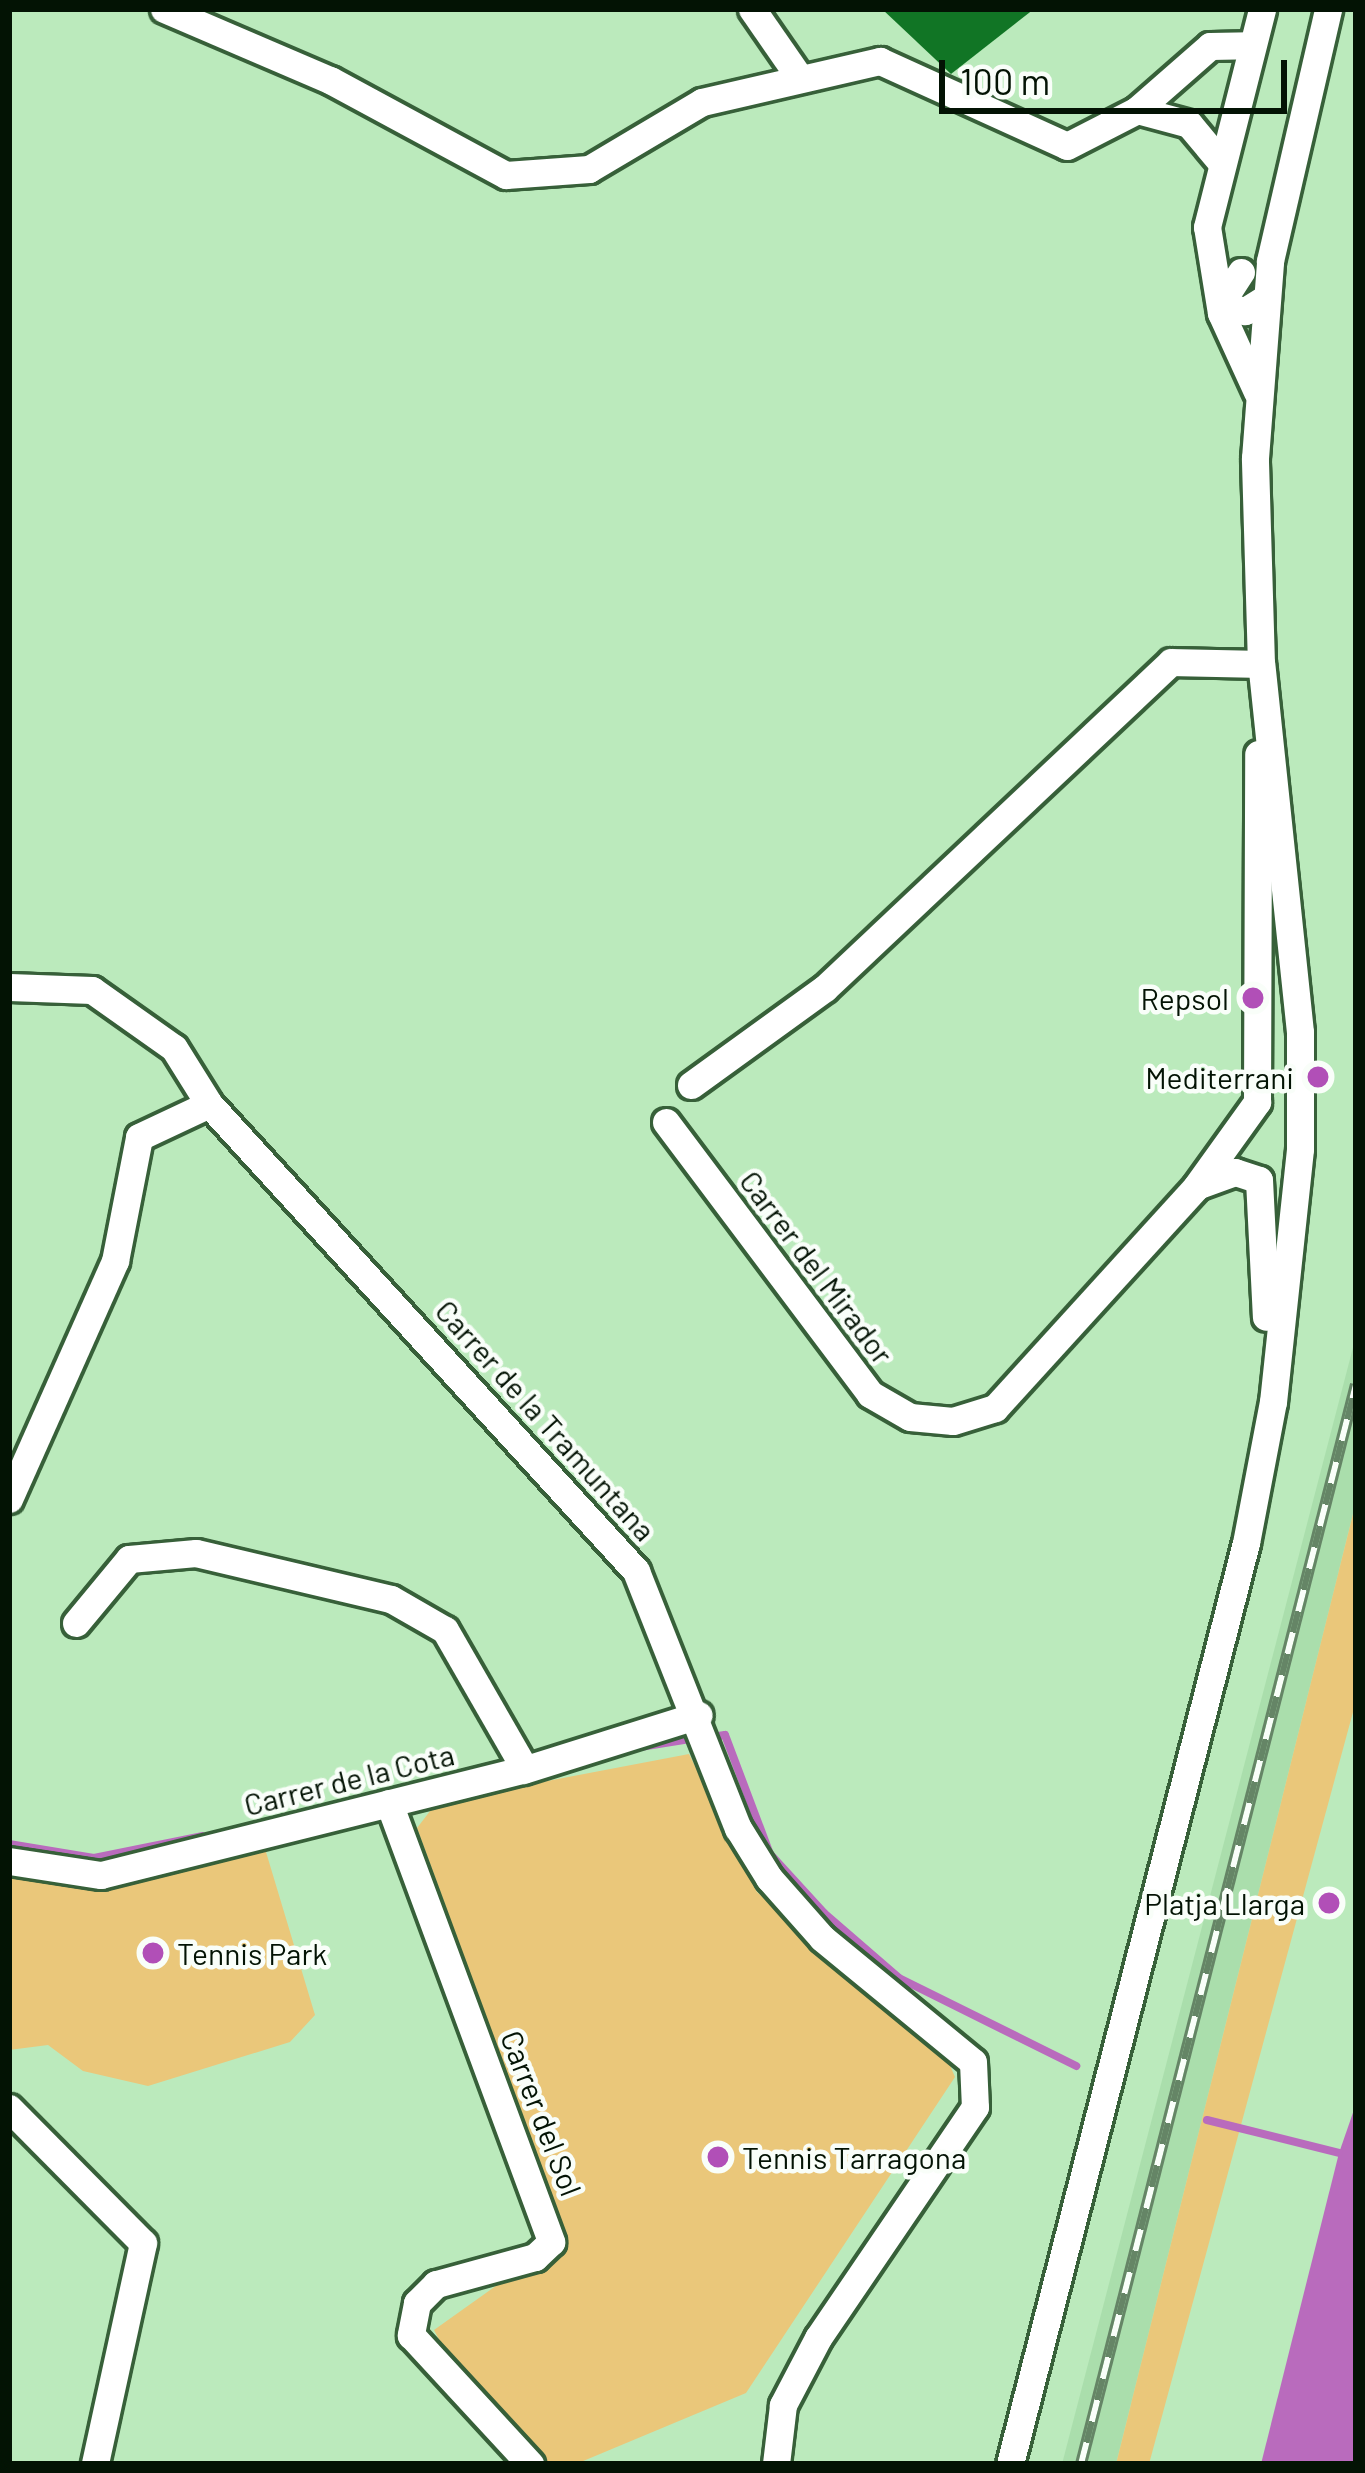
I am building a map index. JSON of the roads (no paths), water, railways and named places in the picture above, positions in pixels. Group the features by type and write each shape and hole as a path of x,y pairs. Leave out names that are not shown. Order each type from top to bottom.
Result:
{"street":[{"path":"164,9 330,80 506,176 589,169 668,116 797,74 880,61 1067,146 1137,110 1210,46 1249,45"},
{"path":"752,9 797,74"},
{"path":"1258,396 1221,313 1208,250 1220,160 1262,9"},
{"path":"1010,2464 1240,1566 1273,1402 1300,1148 1300,1032 1262,664 1258,396 1270,261 1328,9"},
{"path":"1137,110 1189,124 1220,160"},
{"path":"1208,250 1241,272"},
{"path":"1266,298 1245,310 1220,304 1241,272 1270,261"},
{"path":"691,1085 825,988 1171,662 1262,664"},
{"name":"Carrer del Mirador","path":"666,1122 870,1394 910,1417 953,1421 995,1408 1196,1186 1256,1102 1254,767 1267,721"},
{"name":"Carrer de la Tramuntana","path":"9,986 59,982 116,1000 174,1048 209,1104 614,1542 653,1601 738,1828 793,1907 974,2062 975,2107 818,2338 783,2405 776,2464"},
{"path":"9,1499 115,1261 139,1137 209,1104"},
{"path":"1196,1186 1235,1172 1259,1180 1266,1194 1273,1402"},
{"path":"76,1623 129,1558 196,1553 391,1599 445,1630 524,1769"},
{"name":"Carrer de la Cota","path":"9,1861 101,1875 701,1720"},
{"name":"Carrer del Sol","path":"402,1800 551,2242 535,2257 436,2284 417,2303 411,2335 530,2464"},
{"path":"9,2108 143,2243 95,2464"}],"waterway":[{"path":"711,1737 725,1735 770,1854 824,1913 899,1978 1076,2066"},
{"path":"640,1747 696,1738"},
{"path":"9,1844 94,1858 202,1836"},
{"path":"1207,2120 1339,2153"}],"railway":[{"path":"1081,2464 1356,1384"}],"place":[{"name":"Repsol","path":"1253,998"},
{"name":"Mediterrani","path":"1318,1077"},
{"name":"Platja Llarga","path":"1329,1903"},
{"name":"Tennis Park","path":"153,1953"},
{"name":"Tennis Tarragona","path":"718,2157"}]}
